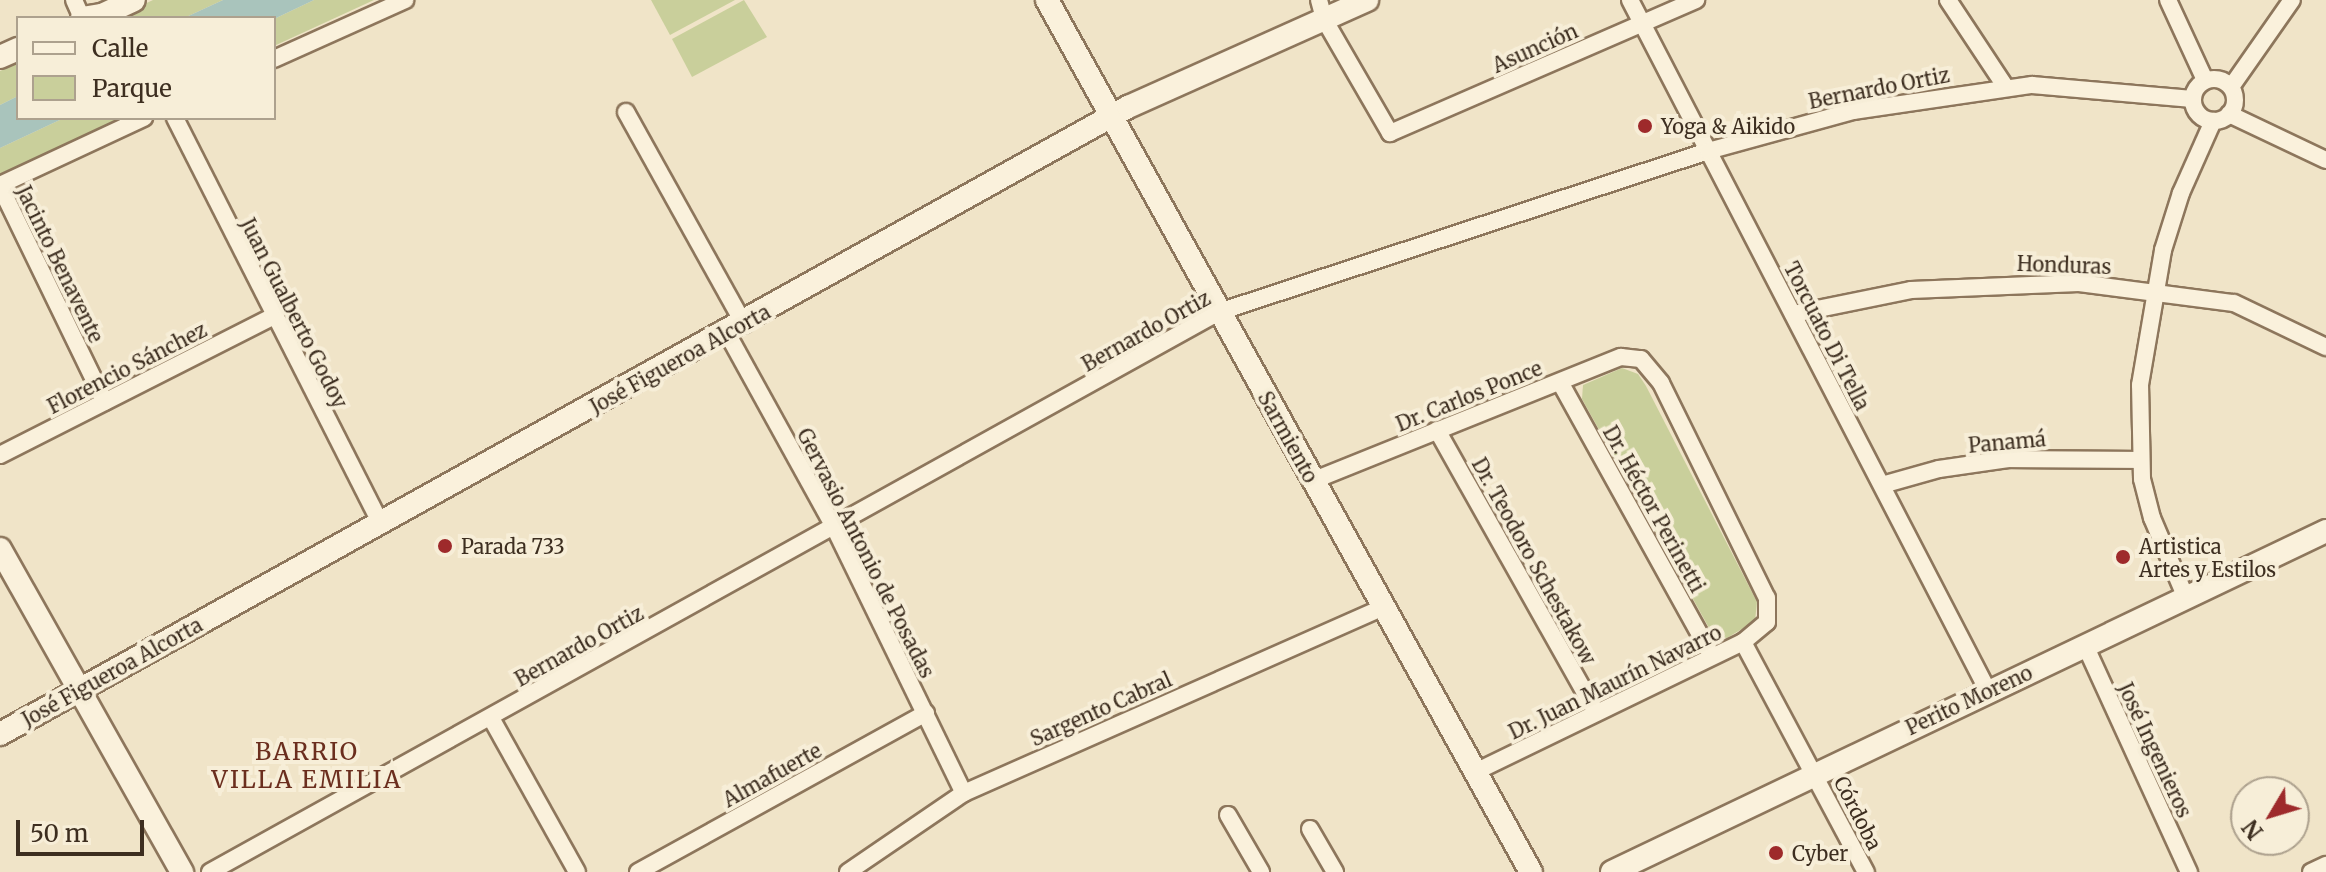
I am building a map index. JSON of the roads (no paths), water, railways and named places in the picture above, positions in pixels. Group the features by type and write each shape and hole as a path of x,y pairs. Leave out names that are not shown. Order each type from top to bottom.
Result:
{"main road":[{"path":"85,16 107,0"},
{"path":"88,16 134,0"},
{"name":"Sarmiento","path":"1047,0 1531,872"},
{"name":"José Figueroa Alcorta","path":"0,734 1111,117 1321,10 1367,0"},
{"name":"Perito Moreno","path":"1612,872 1815,772 2326,531"},
{"path":"0,549 182,872"}],"street":[{"path":"276,58 405,0"},
{"name":"Torcuato Di Tella","path":"1630,0 1988,691"},
{"name":"Asunción","path":"1321,10 1390,133 1696,0"},
{"path":"1948,0 2005,86"},
{"path":"2168,0 2205,80"},
{"path":"2231,87 2292,0"},
{"path":"2186,598 2152,518 2139,460 2140,385 2154,289 2174,211 2213,121 2229,114 2234,103 2231,87 2220,79 2205,80"},
{"path":"2205,80 2192,99 2196,111 2213,121"},
{"name":"Bernardo Ortiz","path":"210,872 1219,312 1708,151 1853,111 2005,86 2086,85 2192,99"},
{"name":"Gervasio Antonio de Posadas","path":"626,112 964,793"},
{"path":"2229,114 2326,160"},
{"path":"0,186 140,120"},
{"name":"Juan Gualberto Godoy","path":"176,120 272,317 381,524"},
{"name":"Jacinto Benavente","path":"0,186 105,402"},
{"name":"Honduras","path":"1793,314 1853,299 1951,285 2079,283 2154,289 2234,303 2326,347"},
{"name":"Florencio Sánchez","path":"0,455 272,317"},
{"name":"Dr. Carlos Ponce","path":"1312,481 1621,357 1641,359 1661,383 1767,598 1767,622"},
{"name":"Dr. Héctor Perinetti","path":"1560,382 1712,656"},
{"name":"Dr. Teodoro Schestakow","path":"1437,430 1596,712"},
{"name":"Panamá","path":"1882,485 1939,469 2008,459 2139,460"},
{"name":"Sargento Cabral","path":"848,872 964,793 1383,607"},
{"name":"Dr. Juan Maurín Navarro","path":"1475,772 1743,642 1767,622"},
{"path":"1743,642 1815,772"},
{"name":"José Ingenieros","path":"2085,645 2189,872"},
{"name":"Almafuerte","path":"638,872 926,713"},
{"path":"491,718 577,872"},
{"name":"Córdoba","path":"1815,772 1866,872"},
{"path":"1228,815 1261,872"},
{"path":"1310,829 1335,872"},
{"path":"2311,872 2326,865"}],"water":[{"path":"223,0 314,0 276,18 188,16"},
{"path":"16,97 16,120 60,120 0,148 0,105"}],"place":[{"name":"Yoga & Aikido","path":"1645,126"},
{"name":"Parada 733","path":"445,546"},
{"name":"Artistica Artes y Estilos","path":"2123,557"},
{"name":"Cyber","path":"1776,853"}],"district":[{"name":"BARRIO VILLA EMILIA","path":"307,766"}]}
